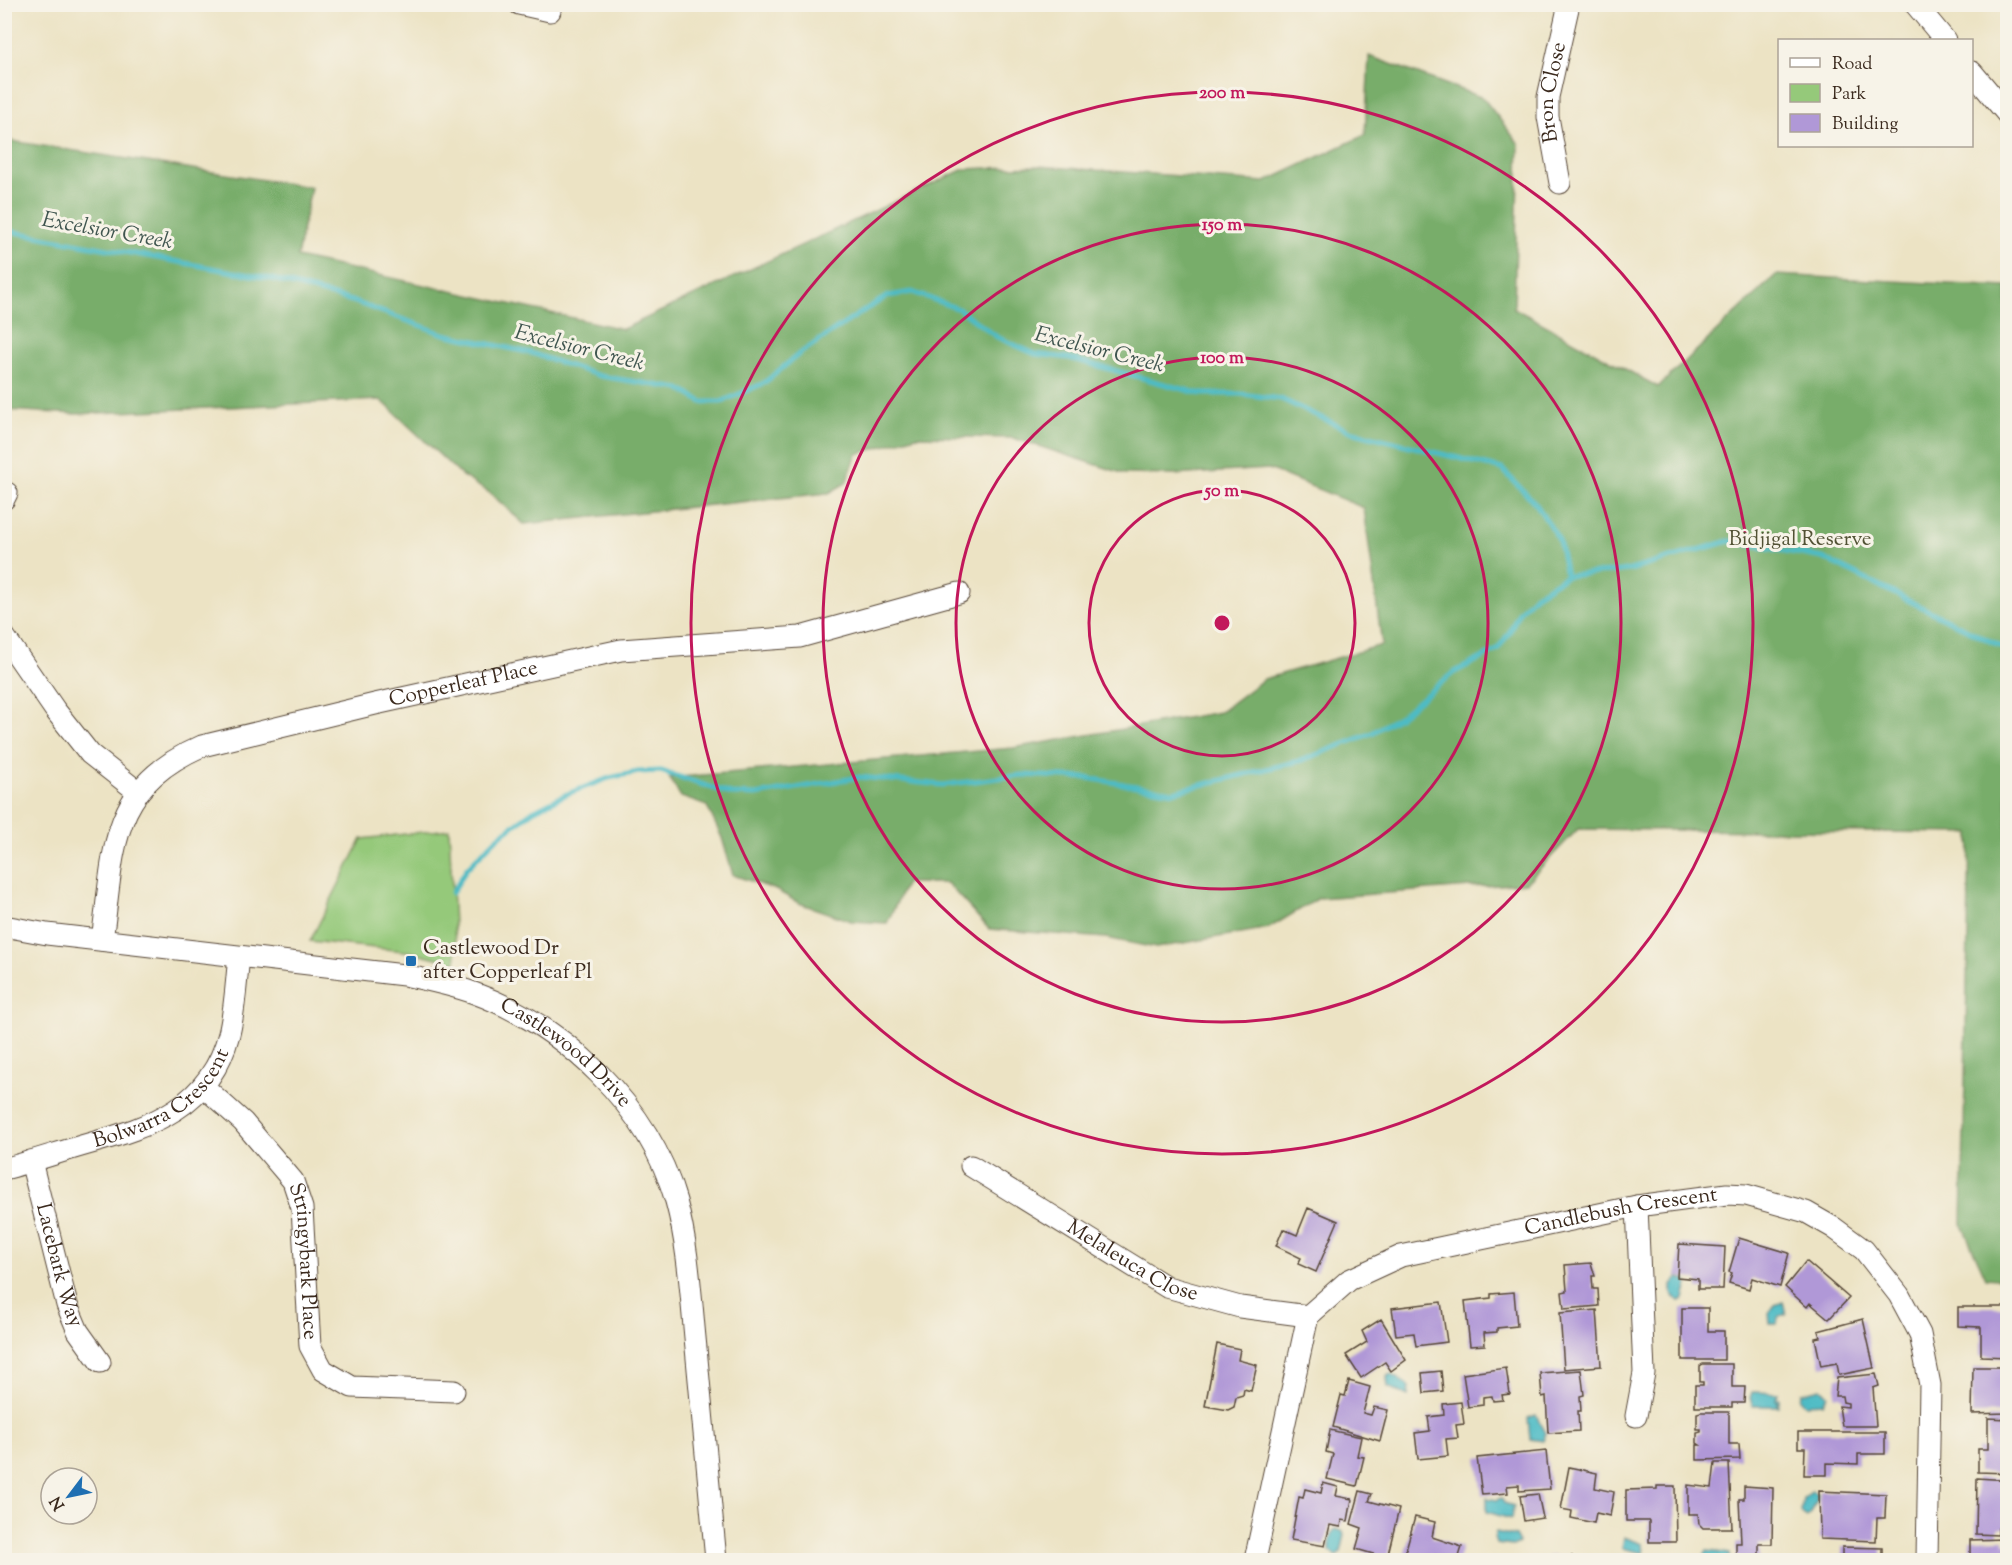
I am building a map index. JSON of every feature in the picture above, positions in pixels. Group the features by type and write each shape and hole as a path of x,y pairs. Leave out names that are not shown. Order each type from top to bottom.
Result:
{"street":[{"path":"519,4 550,11"},
{"name":"Bron Close","path":"1560,183 1548,117 1548,97 1569,4"},
{"path":"1915,4 1944,39"},
{"path":"1973,74 2007,115"},
{"name":"Copperleaf Place","path":"102,940 117,834 125,812 137,791 154,773 176,757 202,746 375,704 621,650 800,637 959,593"},
{"path":"4,636 55,710 90,754 137,791"},
{"name":"Castlewood Drive","path":"4,926 239,957 404,975 475,993 549,1032 596,1072 628,1108 647,1136 664,1168 675,1199 687,1251 716,1560"},
{"name":"Bolwarra Crescent","path":"4,1169 136,1130 162,1119 183,1106 203,1086 218,1064 229,1034 239,957"},
{"name":"Stringybark Place","path":"203,1086 243,1122 293,1181 302,1208 310,1346 323,1370 352,1387 454,1391"},
{"name":"Lacebark Way","path":"31,1161 67,1305 78,1331 100,1362"},
{"name":"Melaleuca Close","path":"971,1166 1167,1287 1240,1307 1308,1316"},
{"name":"Candlebush Crescent","path":"1308,1316 1349,1280 1401,1256 1637,1206 1727,1194 1746,1195 1806,1212 1834,1228 1864,1250 1899,1295 1920,1334 1930,1385 1927,1560"},
{"path":"1636,1416 1644,1373 1637,1206"},
{"path":"1255,1560 1308,1316"}],"green space":[{"name":"Bidjigal Reserve","path":"1369,56 1483,98 1519,144 1514,308 1658,387 1776,275 2007,287 2007,1280 1986,1278 1962,1225 1970,833 1578,829 1526,883 1319,898 1269,928 1156,948 1106,938 989,929 947,883 906,883 887,923 851,921 799,903 776,890 733,875 722,838 707,806 681,797 669,778 1013,748 1220,712 1264,679 1382,645 1364,508 1269,469 1173,475 1125,474 1013,438 916,436 857,454 846,483 829,493 524,524 490,493 462,476 381,400 76,414 5,410 5,140 311,187 297,257 623,329 964,169 1038,166 1265,182 1365,135"},
{"path":"449,829 456,963 413,952 310,941 362,839"}],"water":[{"path":"1678,1278 1686,1280 1688,1284 1684,1299 1679,1301 1672,1294 1672,1285"},
{"path":"1783,1302 1786,1314 1780,1316 1777,1323 1770,1323 1769,1313 1775,1305"},
{"path":"1391,1374 1409,1386 1408,1396 1388,1387 1387,1377"},
{"path":"1821,1388 1828,1395 1823,1403 1806,1404 1800,1399 1801,1393"},
{"path":"1752,1392 1778,1393 1776,1398 1779,1398 1779,1402 1776,1400 1778,1406 1753,1406 1750,1398"},
{"path":"1536,1415 1546,1433 1543,1441 1530,1439 1528,1418"},
{"path":"1811,1491 1817,1495 1817,1500 1810,1515 1806,1517 1801,1512 1803,1499"},
{"path":"1487,1498 1497,1500 1501,1498 1504,1503 1514,1506 1511,1519 1487,1512"},
{"path":"1335,1529 1342,1531 1345,1535 1341,1552 1336,1557 1329,1551 1332,1533"},
{"path":"1496,1532 1515,1536 1519,1543 1513,1546 1496,1544 1494,1538"},
{"path":"1624,1537 1643,1544 1644,1553 1622,1548"},
{"path":"1707,1551 1730,1554 1730,1560 1702,1560"}],"building":[{"path":"1308,1208 1338,1221 1316,1272 1298,1264 1301,1258 1276,1246 1283,1229 1297,1235"},
{"path":"1739,1238 1789,1253 1780,1287 1752,1278 1749,1289 1729,1283 1732,1273 1729,1272"},
{"path":"1679,1244 1725,1247 1723,1289 1698,1289 1698,1279 1677,1277"},
{"path":"1806,1261 1849,1298 1829,1319 1810,1303 1807,1307 1785,1287"},
{"path":"1591,1263 1595,1276 1592,1276 1593,1289 1598,1289 1599,1306 1564,1309 1562,1292 1567,1291 1565,1265"},
{"path":"1514,1292 1517,1326 1497,1328 1497,1332 1484,1333 1485,1345 1470,1346 1465,1301 1491,1298 1491,1294"},
{"path":"1441,1302 1447,1342 1416,1346 1414,1333 1396,1335 1392,1308"},
{"path":"1958,1307 2008,1307 2008,1357 1981,1356 1981,1327 1958,1326"},
{"path":"1682,1308 1708,1308 1708,1331 1724,1331 1724,1360 1682,1360"},
{"path":"1597,1310 1601,1366 1564,1369 1560,1313"},
{"path":"1381,1319 1406,1360 1391,1371 1385,1362 1361,1378 1346,1355 1367,1342 1362,1331"},
{"path":"1863,1319 1874,1368 1839,1375 1837,1363 1821,1366 1815,1338 1820,1337 1818,1331"},
{"path":"1217,1344 1240,1349 1238,1360 1257,1365 1251,1391 1244,1389 1243,1395 1236,1397 1234,1407 1228,1410 1205,1406"},
{"path":"1703,1364 1732,1364 1732,1387 1745,1387 1744,1403 1732,1403 1732,1407 1695,1407 1695,1385 1703,1385 1703,1382 1700,1382 1700,1366"},
{"path":"1973,1367 2008,1367 2008,1413 1972,1414"},
{"path":"1506,1368 1510,1394 1502,1395 1503,1400 1493,1401 1492,1396 1483,1397 1483,1405 1468,1407 1463,1374"},
{"path":"1581,1370 1584,1395 1580,1396 1579,1431 1548,1433 1546,1396 1542,1397 1540,1373"},
{"path":"1441,1371 1443,1391 1424,1393 1422,1373"},
{"path":"1876,1374 1879,1386 1873,1388 1876,1426 1842,1426 1839,1406 1848,1407 1848,1403 1843,1402 1842,1396 1835,1396 1837,1378"},
{"path":"1349,1381 1370,1387 1363,1413 1371,1415 1374,1407 1388,1410 1380,1441 1333,1427 1341,1395 1345,1396"},
{"path":"1461,1402 1464,1424 1456,1425 1458,1438 1446,1439 1448,1456 1418,1459 1415,1433 1430,1431 1428,1417 1444,1415 1443,1404"},
{"path":"1729,1412 1729,1444 1739,1444 1740,1459 1697,1460 1697,1445 1700,1445 1697,1443 1697,1433 1701,1432 1701,1429 1697,1429 1697,1413"},
{"path":"1988,1418 2008,1419 2008,1473 1978,1472 1978,1449 1988,1449"},
{"path":"1330,1430 1361,1437 1357,1456 1364,1457 1357,1486 1327,1479 1333,1454 1326,1452"},
{"path":"1798,1432 1885,1432 1885,1454 1858,1454 1858,1464 1827,1463 1827,1475 1804,1475 1805,1448 1798,1448"},
{"path":"1546,1451 1550,1489 1519,1491 1519,1485 1507,1486 1508,1493 1482,1495 1477,1458"},
{"path":"1715,1463 1729,1463 1732,1528 1703,1528 1699,1524 1698,1514 1688,1514 1688,1485 1712,1488"},
{"path":"1569,1467 1597,1473 1595,1488 1614,1492 1610,1516 1596,1513 1594,1523 1571,1518 1572,1511 1561,1509"},
{"path":"1977,1478 2008,1480 2008,1528 1998,1528 1998,1535 1976,1534"},
{"path":"1323,1483 1338,1487 1336,1496 1352,1499 1348,1521 1342,1520 1341,1527 1330,1525 1325,1546 1291,1540 1299,1497 1303,1498 1305,1489 1321,1493"},
{"path":"1657,1486 1675,1486 1676,1542 1649,1542 1649,1521 1626,1521 1626,1490 1657,1489"},
{"path":"1744,1486 1773,1488 1772,1544 1759,1544 1759,1560 1736,1560 1736,1543 1741,1543 1739,1499 1744,1499"},
{"path":"1360,1491 1372,1494 1369,1501 1399,1509 1387,1558 1356,1549 1362,1528 1351,1524"},
{"path":"1819,1491 1886,1494 1885,1518 1877,1518 1876,1541 1820,1539"},
{"path":"1538,1494 1543,1518 1524,1521 1520,1496"},
{"path":"1415,1517 1435,1522 1432,1537 1462,1547 1458,1560 1403,1560"},
{"path":"2004,1539 2004,1543 2008,1543 2008,1560 1970,1560 1970,1540"},
{"path":"1842,1547 1882,1548 1882,1560 1842,1560"},
{"path":"1549,1556 1572,1556 1572,1560 1543,1560"}],"waterway":[{"name":"Excelsior Creek","path":"4,230 272,279 352,301 444,334 531,353 600,376 680,389 702,402 721,402 764,383 799,354 868,308 888,296 912,292 959,309 997,337 1035,354 1069,358 1201,394 1241,394 1281,399 1350,431 1502,469 1536,504 1559,540 1566,576 1630,570 1729,541 1823,558 2008,650"},
{"path":"452,893 467,868 497,838 533,811 567,794 609,778 638,772 661,771 731,794 756,795 860,777 943,785 1022,775 1087,778 1173,792 1303,760 1372,733 1400,716 1453,673 1497,650 1509,633 1519,612 1535,595 1566,576"}],"place":[{"name":"Castlewood Dr after Copperleaf Pl","path":"411,961"}]}
